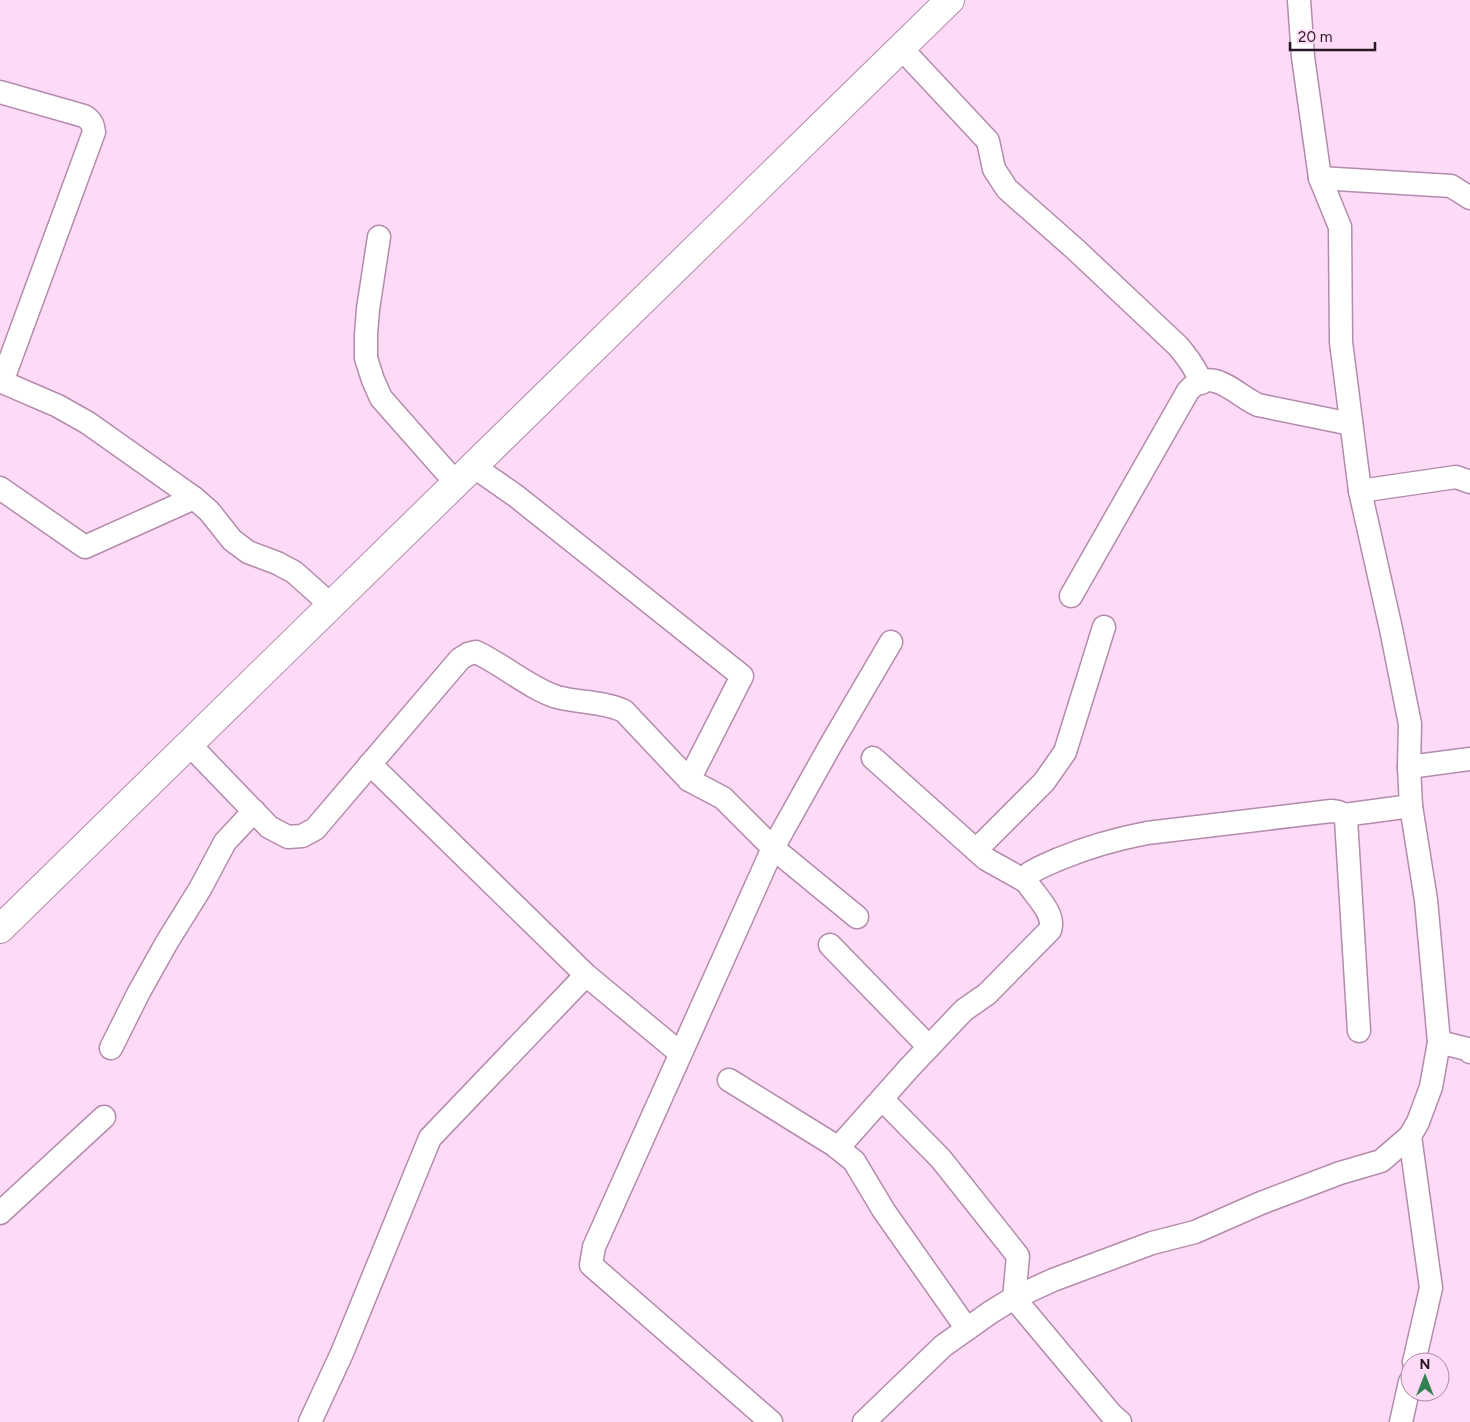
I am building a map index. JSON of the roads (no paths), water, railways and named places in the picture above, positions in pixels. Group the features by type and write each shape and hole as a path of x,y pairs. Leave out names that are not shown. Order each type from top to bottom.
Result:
{"street":[{"path":"0,929 950,0"},
{"path":"864,1422 943,1346 1014,1298 1053,1280 1152,1243 1195,1232 1340,1173 1381,1161 1410,1136 1418,1122 1431,1087 1439,1042 1426,900 1411,806 1409,767 1410,724 1360,491 1341,342 1340,228 1320,178 1303,57 1300,0"},
{"path":"901,48 988,141 994,168 1007,189 1075,249 1178,346 1190,360 1201,382"},
{"path":"0,92 84,116 90,119 94,132 1,381 58,406 88,423 194,498 209,511 232,540 248,552 277,562 294,572 331,605"},
{"path":"1320,178 1451,186 1470,198"},
{"path":"379,237 368,309 366,358 373,380 382,398 465,474 516,496 742,676 689,780"},
{"path":"1071,596 1193,385 1201,382 1216,381 1228,385 1258,405 1351,424"},
{"path":"1360,491 1456,477 1470,482"},
{"path":"0,488 85,547 194,498"},
{"path":"976,850 1044,782 1065,752 1104,627"},
{"path":"772,1422 591,1265 594,1247 773,848 891,642"},
{"path":"189,744 269,827 288,837 302,836 315,829 460,659 476,652 549,694 615,707 624,712 689,780 723,798 773,848 857,917"},
{"path":"838,1148 964,1010 987,994 1050,930 1052,920 1027,882 995,865 976,850 874,758"},
{"path":"1409,767 1470,760"},
{"path":"370,764 586,975 680,1053"},
{"path":"1027,882 1027,877 1035,869 1100,843 1123,837 1336,811 1344,815 1411,806"},
{"path":"111,1048 139,992 200,889 225,842 254,811"},
{"path":"1344,815 1346,819 1359,1032"},
{"path":"830,945 929,1048"},
{"path":"310,1422 342,1353 430,1138 586,975"},
{"path":"1439,1042 1467,1049 1470,1052"},
{"path":"729,1080 838,1148 854,1161 884,1212 967,1329"},
{"path":"882,1099 941,1159 1018,1256 1014,1298 1111,1414 1120,1422"},
{"path":"0,1213 104,1117"},
{"path":"1410,1136 1431,1288 1416,1352"},
{"path":"1401,1422 1406,1402"}]}
